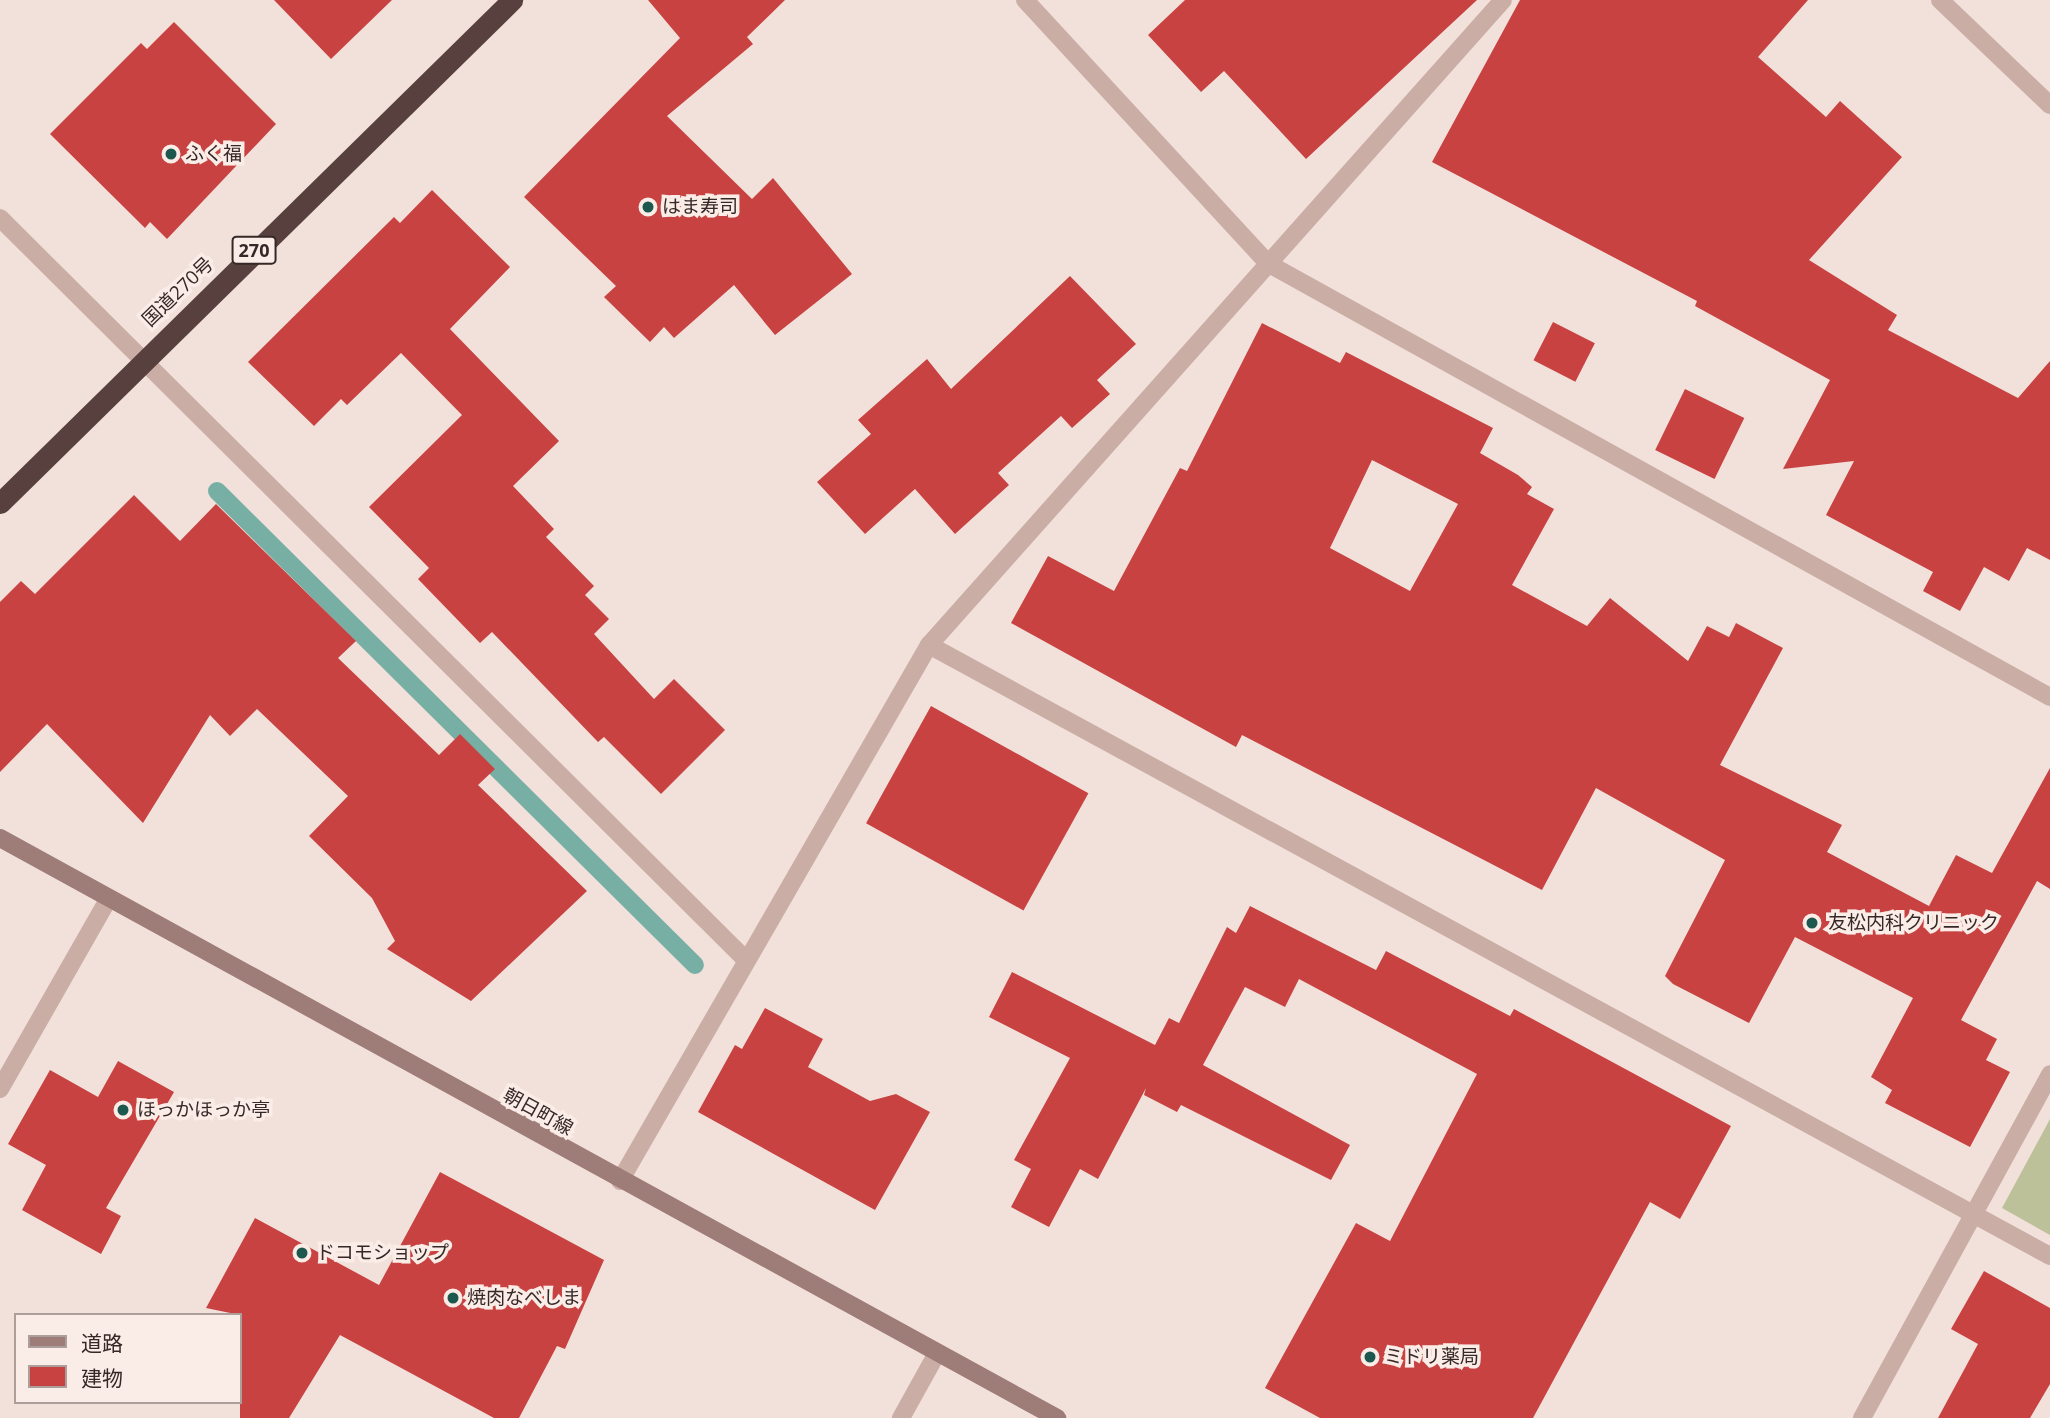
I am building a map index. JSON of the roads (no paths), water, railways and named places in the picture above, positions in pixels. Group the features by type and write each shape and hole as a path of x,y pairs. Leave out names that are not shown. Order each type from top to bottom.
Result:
{"highway":[{"name":"国道270号","path":"0,503 139,362 512,0"}],"street":[{"path":"1025,0 1269,264 2050,697"},
{"path":"621,1181 929,645 1503,0"},
{"path":"1940,0 2050,105"},
{"path":"0,218 139,362 746,960"},
{"path":"929,645 2050,1256"},
{"name":"朝日町線","path":"0,838 108,900 1057,1418"},
{"path":"0,1089 108,900"},
{"path":"1862,1418 1976,1215 2050,1074"},
{"path":"901,1418 937,1353"}],"waterway":[{"path":"217,491 695,965"}],"place":[{"name":"ふく福","path":"171,154"},
{"name":"はま寿司","path":"648,207"},
{"name":"友松内科クリニック","path":"1812,923"},
{"name":"ほっかほっか亭","path":"123,1110"},
{"name":"ドコモショップ","path":"302,1253"},
{"name":"焼肉なべしま","path":"453,1298"},
{"name":"ミドリ薬局","path":"1370,1357"}]}
